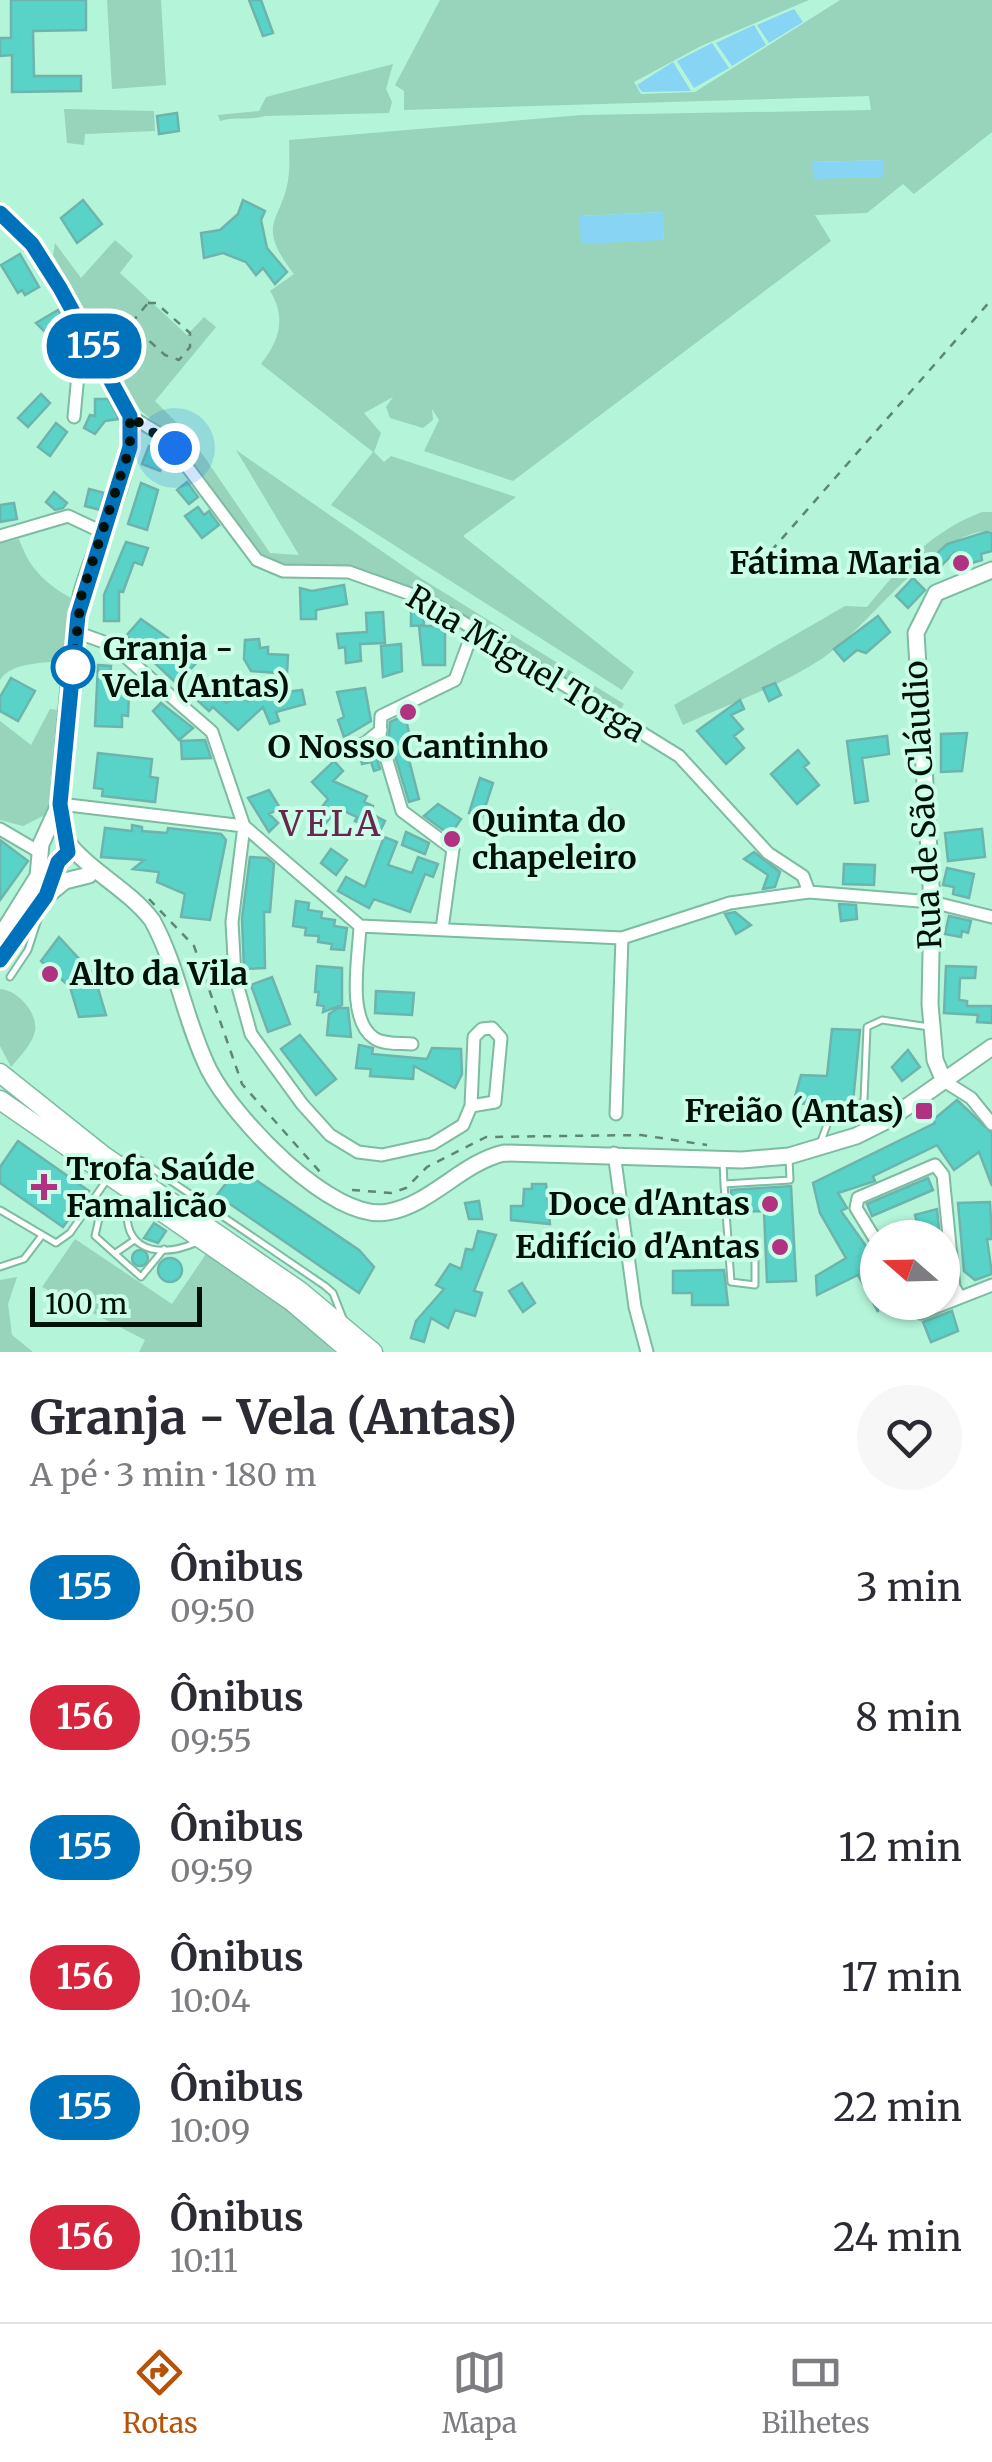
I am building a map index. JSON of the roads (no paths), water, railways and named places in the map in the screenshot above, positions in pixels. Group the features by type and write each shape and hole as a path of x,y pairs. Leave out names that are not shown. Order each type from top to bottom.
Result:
{"main road":[{"path":"0,213 32,244 88,335 130,416 130,447 81,597 60,804 43,900"},
{"name":"Rua de São Cláudio","path":"944,1081 935,1060 932,1027 932,902 916,632 936,593 992,570"},
{"path":"54,848 142,907 162,938 207,1066 219,1087 298,1172 332,1201 352,1210 387,1213 417,1202 492,1156 614,1154 723,1159 788,1156 820,1148 879,1124 992,1047"},
{"path":"0,937 54,848"},
{"path":"0,960 43,900 65,881 95,875"},
{"path":"0,1073 112,1170 130,1199 201,1239 292,1301 351,1352"},
{"path":"0,1100 112,1170 347,1329 372,1352"}],"street":[{"path":"74,417 81,342 88,335"},
{"name":"Rua Miguel Torga","path":"130,416 175,448 257,560 283,570 338,569 427,600 680,756 768,853 803,876 809,892"},
{"path":"0,536 68,516 102,532"},
{"path":"442,929 453,849 402,810 381,730 381,716 455,680 473,631"},
{"path":"76,632 112,645 212,732 244,826 232,922 235,976 250,1034 302,1104 330,1135 358,1152 382,1155 432,1144 462,1125 471,1106 474,1038 482,1029 492,1028 501,1038 495,1102 471,1106"},
{"path":"338,752 365,743 381,730"},
{"path":"60,804 244,826 360,926 622,938 730,902 809,892 932,902 992,917"},
{"path":"5,831 54,848"},
{"path":"360,926 359,1014 365,1030 378,1041 412,1044"},
{"path":"616,1114 622,938"},
{"path":"944,1081 971,1098 992,1124"},
{"path":"614,1154 635,1307 646,1352"},
{"path":"863,1220 856,1208 858,1198 935,1165 943,1175 947,1220"},
{"path":"960,1298 992,1285"}],"lane":[{"path":"10,977 28,950 43,900"},
{"path":"860,1107 867,1026 882,1020 932,1027"},
{"path":"802,1120 830,1117 860,1107"},
{"path":"860,1107 879,1124"},
{"path":"820,1148 830,1117"},
{"path":"724,1184 790,1180 788,1156"},
{"path":"723,1159 724,1184 728,1244 731,1282 755,1285 755,1246 728,1244"},
{"path":"0,1210 40,1238 64,1241 112,1170"},
{"path":"130,1199 127,1230 133,1241 146,1248 180,1249 201,1239"},
{"path":"130,1199 95,1224 95,1236 117,1252 121,1263 141,1276 164,1249"},
{"path":"0,1267 24,1260 40,1238"},
{"path":"117,1252 133,1241"}],"water":[{"path":"794,9 803,22 769,43 757,25"},
{"path":"754,25 766,45 732,66 716,43"},
{"path":"712,43 729,68 694,88 677,61"},
{"path":"673,62 691,91 642,92 637,85"},
{"path":"883,160 884,177 813,179 812,162"},
{"path":"663,212 664,240 581,244 579,216"}],"place":[{"name":"Fátima Maria","path":"961,563"},
{"name":"Granja - Vela (Antas)","path":"73,667"},
{"name":"O Nosso Cantinho","path":"408,712"},
{"name":"Quinta do chapeleiro","path":"452,839"},
{"name":"Alto da Vila","path":"50,974"},
{"name":"Freião (Antas)","path":"924,1111"},
{"name":"Trofa Saúde Famalicão","path":"44,1187"},
{"name":"Doce d'Antas","path":"770,1204"},
{"name":"Edifício d'Antas","path":"780,1247"}],"district":[{"name":"VELA","path":"331,824"}]}
